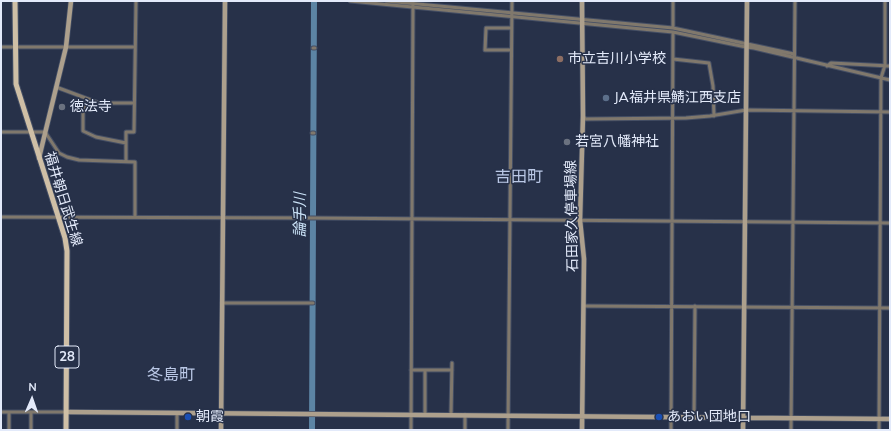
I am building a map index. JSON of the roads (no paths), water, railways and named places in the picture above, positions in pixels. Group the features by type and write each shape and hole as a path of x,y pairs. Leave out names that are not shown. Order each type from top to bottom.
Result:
{"main road":[{"name":"福井朝日武生線","path":"15,1 14,46 16,84 57,217 65,238 67,251 66,430"}],"street":[{"path":"39,158 66,47 71,1"},
{"path":"126,161 126,132 134,132 136,1"},
{"path":"221,430 225,1"},
{"path":"350,1 413,4"},
{"path":"386,1 673,30 794,56 826,66 890,80"},
{"path":"508,430 512,1"},
{"name":"石田家久停車場線","path":"582,1 583,116 580,220 584,259 582,430"},
{"path":"671,430 673,1"},
{"path":"743,430 746,1"},
{"path":"791,430 795,1"},
{"path":"879,430 881,78 885,66 885,1"},
{"path":"411,430 413,4"},
{"path":"511,28 486,28 485,50 511,50"},
{"path":"1,47 135,47"},
{"path":"673,59 709,63 713,86 714,116"},
{"path":"826,66 831,63 890,66"},
{"path":"56,87 98,103 134,103"},
{"path":"87,100 83,113 83,131 96,137 126,143"},
{"path":"583,116 585,119 672,118 714,116 746,110 890,112"},
{"path":"1,132 45,132"},
{"path":"45,132 58,153 79,160 135,162 135,217"},
{"path":"1,217 890,223"},
{"path":"222,303 312,303"},
{"path":"584,306 890,308"},
{"path":"694,417 695,306"},
{"path":"451,415 452,363"},
{"path":"411,370 452,370"},
{"path":"425,370 425,415"},
{"path":"1,412 890,419"},
{"path":"9,412 9,430"},
{"path":"31,412 31,430"},
{"path":"177,414 177,430"},
{"path":"465,415 465,430"}],"waterway":[{"name":"論手川","path":"312,430 314,1"}],"place":[{"name":"市立吉川小学校","path":"560,59"},
{"name":"JA福井県鯖江西支店","path":"606,98"},
{"name":"徳法寺","path":"62,107"},
{"name":"若宮八幡神社","path":"567,142"},
{"name":"朝霞","path":"188,417"},
{"name":"あおい団地口","path":"659,417"}],"district":[{"name":"吉田町","path":"519,177"},
{"name":"冬島町","path":"171,375"}]}
